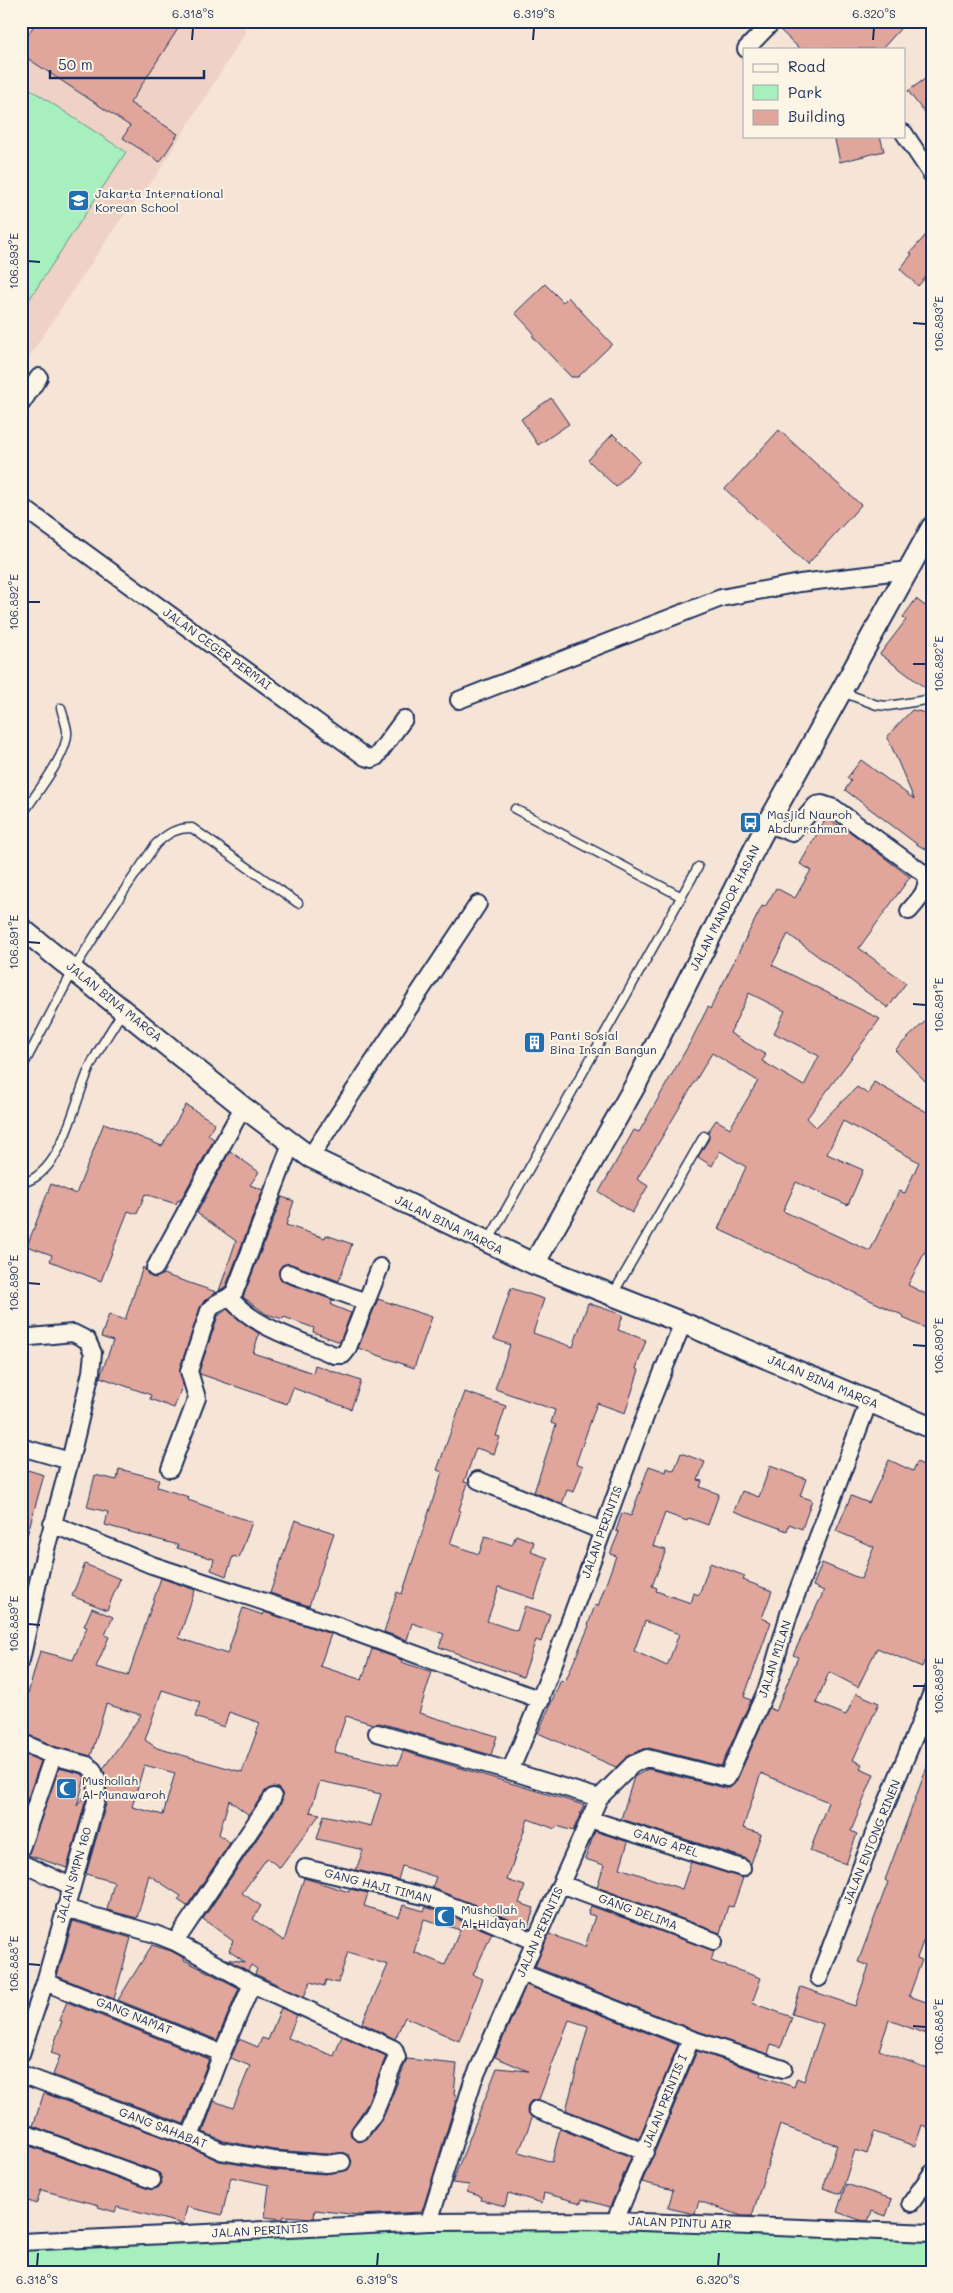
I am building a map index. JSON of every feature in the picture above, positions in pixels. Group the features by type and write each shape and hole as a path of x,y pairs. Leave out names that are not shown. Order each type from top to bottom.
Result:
{"street":[{"path":"747,48 773,21"},
{"path":"906,136 932,175"},
{"path":"21,404 39,377"},
{"name":"JALAN CEGER PERMAI","path":"21,506 365,757 376,757 404,718"},
{"name":"JALAN MANDOR HASAN","path":"534,1264 636,1084 768,824 932,527"},
{"path":"459,700 721,598 800,583 908,570"},
{"path":"768,824 792,833 816,805 822,804 834,808 926,875 928,883 926,892 909,911"},
{"path":"310,1157 478,904"},
{"name":"JALAN BINA MARGA","path":"21,928 243,1107 290,1144 310,1157 534,1264 683,1323 932,1428"},
{"path":"155,1268 243,1107"},
{"path":"170,1469 196,1398 189,1371 209,1311 213,1304 230,1298 235,1291 290,1144"},
{"path":"230,1298 253,1320 334,1355 343,1356 380,1268"},
{"path":"288,1273 366,1302"},
{"name":"JALAN PERINTIS","path":"510,1771 541,1700 602,1531 683,1323"},
{"path":"21,1338 73,1333 87,1340 93,1353 91,1372 70,1461 52,1524 21,1660"},
{"name":"JALAN MILAN","path":"599,1798 633,1764 647,1758 727,1778 767,1689 789,1614 869,1401"},
{"path":"21,1447 70,1461"},
{"path":"478,1480 602,1531"},
{"path":"52,1524 152,1565 338,1626 541,1700"},
{"name":"JALAN ENTONG RINEN","path":"819,1978 873,1836 927,1718 932,1692"},
{"path":"377,1733 599,1798"},
{"name":"JALAN SMPN 160","path":"21,1742 53,1756 87,1766 93,1770 97,1780 96,1801 45,1982 21,2054"},
{"path":"21,1848 53,1756"},
{"path":"176,1942 273,1797"},
{"name":"JALAN PERINTIS","path":"21,2242 429,2222 473,2081 599,1798"},
{"name":"GANG APEL","path":"589,1819 742,1868"},
{"path":"21,1863 71,1886"},
{"name":"GANG HAJI TIMAN","path":"305,1868 428,1897 470,1912 534,1941"},
{"name":"GANG DELIMA","path":"561,1884 714,1940"},
{"path":"65,1908 176,1942 252,1984 394,2049 397,2058 388,2080 374,2113 360,2132"},
{"name":"JALAN PRINTIS I","path":"522,1973 691,2039 615,2221"},
{"name":"GANG NAMAT","path":"45,1982 222,2053"},
{"path":"190,2137 222,2053 252,1984"},
{"path":"691,2039 783,2069"},
{"name":"GANG SAHABAT","path":"21,2074 190,2137 221,2151 273,2160 326,2164 342,2162"},
{"path":"537,2109 645,2152"},
{"path":"21,2132 152,2180"},
{"path":"911,2203 932,2173"},
{"name":"JALAN PINTU AIR","path":"429,2222 615,2221 932,2233"}],"lane":[{"path":"841,692 872,703 888,706 932,699"},
{"path":"21,816 57,760 65,743 67,732 61,708"},
{"path":"515,809 682,897"},
{"path":"21,1070 74,969 156,844 178,828 192,828 298,903"},
{"path":"487,1243 698,867"},
{"path":"21,1183 36,1178 51,1164 91,1065 124,1010"},
{"path":"612,1296 624,1272 704,1136"}],"shaded area":[{"name":"Jakarta International Korean School","path":"21,21 235,21 247,30 156,176 116,226 21,369"}],"green space":[{"path":"21,83 126,152 21,312"},
{"path":"401,2224 932,2233 932,2272 21,2272 21,2242"}],"building":[{"path":"37,21 183,21 130,103 178,134 160,162 123,138 130,126 21,54 21,45"},
{"path":"783,21 892,21 900,29 883,48 799,48 779,29"},
{"path":"932,74 932,123 908,91"},
{"path":"834,138 881,138 884,151 840,162"},
{"path":"932,228 932,270 918,286 900,269 912,254 910,253"},
{"path":"545,284 563,302 568,297 612,344 578,377 571,377 533,337 533,332 515,313"},
{"path":"551,398 569,424 538,445 521,419"},
{"path":"779,430 861,505 807,565 725,489"},
{"path":"613,434 640,461 616,487 588,460"},
{"path":"916,599 932,611 932,693 880,654 906,620 903,617"},
{"path":"912,710 932,714 932,853 918,845 845,790 851,781 847,778 861,760 914,799 887,736"},
{"path":"826,818 849,831 910,877 859,948 906,983 888,1008 788,934 772,965 880,1019 807,1118 816,1127 857,1087 868,1094 874,1082 932,1115 932,1238 908,1285 932,1297 932,1331 718,1229 746,1167 720,1151 712,1166 698,1157 709,1139 708,1132 716,1120 730,1128 758,1081 712,1053 637,1179 648,1186 632,1213 599,1192 634,1130 639,1132 691,1041 708,1007 710,1009 762,906 765,907 776,888 795,898 811,870 800,864","holes":["749,993 785,1011 774,1033 819,1056 804,1086 762,1061 766,1055 730,1033","843,1121 919,1162 905,1193 899,1191 870,1251 783,1211 796,1182 848,1205 863,1170 827,1154"]},
{"path":"932,1015 932,1088 895,1050"},
{"path":"186,1105 215,1123 208,1135 214,1139 180,1201 178,1200 176,1204 145,1194 137,1214 128,1211 101,1281 50,1261 52,1255 27,1246 51,1184 76,1194 104,1123 162,1146"},
{"path":"230,1151 259,1172 250,1185 263,1190 226,1286 219,1291 236,1241 197,1213"},
{"path":"282,1197 294,1201 286,1225 325,1238 326,1235 352,1244 339,1281 291,1264 282,1265 279,1270 280,1279 284,1282 333,1300 331,1305 351,1313 340,1342 313,1332 314,1328 284,1317 283,1319 266,1314 243,1297"},
{"path":"143,1267 151,1277 156,1278 163,1274 216,1292 205,1300 200,1308 180,1368 183,1384 174,1408 150,1399 151,1395 100,1377 113,1341 101,1337 109,1314 125,1320"},
{"path":"511,1288 544,1299 533,1333 573,1347 588,1303 623,1315 618,1330 646,1340 636,1369 639,1370 625,1413 597,1403 576,1463 583,1466 574,1492 567,1490 562,1504 534,1492 556,1425 551,1423 555,1410 495,1389 510,1345 494,1339"},
{"path":"378,1299 432,1317 414,1368 358,1348"},
{"path":"227,1309 259,1334 253,1353 313,1373 315,1365 361,1381 351,1409 293,1388 287,1404 200,1374 199,1371 218,1316"},
{"path":"465,1392 506,1406 496,1436 500,1437 494,1454 476,1448 464,1482 468,1483 450,1544 479,1554 485,1536 512,1545 516,1535 534,1542 531,1552 548,1558 534,1599 499,1587 487,1621 517,1631 525,1606 550,1614 541,1642 536,1640 523,1677 439,1647 444,1634 412,1623 407,1640 384,1632 397,1592 402,1594 442,1472 437,1470"},
{"path":"681,1453 705,1462 698,1480 702,1481 700,1487 719,1494 708,1525 689,1518 687,1521 665,1513 653,1546 666,1550 652,1586 657,1588 656,1591 691,1603 694,1593 699,1595 710,1563 745,1576 743,1580 772,1591 762,1618 771,1622 744,1697 751,1700 721,1766 649,1748 629,1755 616,1767 538,1733 561,1680 565,1682 589,1626 595,1605 598,1606 616,1556 610,1554 619,1532 616,1531 622,1513 631,1516 649,1466 666,1472 667,1468 674,1471","holes":["645,1621 679,1634 667,1666 634,1651"]},
{"path":"889,1460 913,1471 917,1462 932,1469 932,1643 922,1667 877,1648 858,1687 829,1672 816,1703 846,1715 856,1693 879,1703 853,1760 862,1764 860,1768 874,1774 851,1831 857,1834 846,1864 810,1851 828,1802 761,1773 743,1828 761,1834 751,1864 745,1858 621,1819 634,1777 648,1769 725,1788 730,1788 736,1782 769,1708 776,1711 798,1657 793,1655 824,1591 813,1586 822,1563 861,1579 874,1547 836,1531 851,1496 869,1503"},
{"path":"770,1466 806,1479 800,1496 812,1500 802,1529 789,1524 787,1531 734,1511 742,1491 759,1497"},
{"path":"21,1468 44,1475 26,1539 21,1538"},
{"path":"119,1469 159,1479 157,1487 189,1497 188,1500 252,1522 239,1558 233,1556 226,1576 211,1570 214,1559 177,1548 178,1545 105,1525 108,1512 87,1507 95,1475 117,1480"},
{"path":"295,1520 334,1533 309,1606 270,1593"},
{"path":"85,1564 120,1579 107,1610 72,1596"},
{"path":"161,1578 195,1590 179,1638 227,1654 243,1608 263,1615 264,1612 331,1634 320,1666 362,1680 372,1649 402,1660 401,1662 432,1672 419,1713 497,1736 491,1755 380,1723 373,1724 346,1716 334,1752 398,1765 403,1751 584,1805 573,1831 557,1826 555,1829 528,1819 507,1880 525,1886 519,1903 534,1908 528,1927 432,1888 436,1877 402,1866 398,1880 356,1870 363,1850 317,1839 324,1815 371,1826 381,1794 320,1781 310,1812 320,1814 280,1868 267,1858 242,1893 261,1906 253,1919 284,1941 304,1878 349,1892 350,1889 368,1893 364,1906 399,1917 403,1905 424,1911 426,1907 492,1933 473,1975 483,1979 459,2041 405,2017 395,2039 362,2023 388,1965 348,1952 338,1983 326,1980 324,1986 310,1982 304,1997 255,1974 257,1969 251,1965 248,1971 226,1959 245,1962 229,1951 233,1941 203,1919 281,1803 282,1793 278,1788 273,1787 265,1791 249,1815 229,1800 219,1834 230,1843 187,1906 178,1900 181,1896 149,1875 137,1918 107,1910 114,1882 86,1874 106,1804 107,1780 103,1769 141,1715 106,1704 91,1756 56,1747 21,1732 21,1719 40,1651 73,1660 87,1627 84,1626 92,1608 113,1617 105,1635 109,1637 96,1667 128,1676","holes":["162,1690 200,1702 195,1717 224,1727 229,1712 260,1723 242,1772 157,1748 145,1740","144,1765 175,1773 163,1815 132,1807","424,1919 460,1930 445,1965 414,1952"]},
{"path":"21,1753 41,1761 21,1817"},
{"path":"930,1759 932,1759 932,1917 917,1958 922,1960 909,1996 932,2004 932,2036 889,2020 879,2050 932,2070 932,2129 922,2125 915,2146 874,2132 867,2154 855,2150 841,2194 823,2188 837,2145 780,2125 752,2216 742,2216 699,2201 695,2214 668,2208 673,2190 642,2182 697,2051 762,2073 761,2076 794,2087 797,2078 804,2081 823,2024 792,2014 801,1987 855,2006 869,1966 858,1962 888,1882 885,1880"},
{"path":"59,1768 82,1774 85,1778 77,1806 86,1793 86,1799 67,1868 28,1855"},
{"path":"595,1831 628,1842 620,1868 682,1889 691,1862 743,1878 733,1907 728,1906 720,1933 597,1887 604,1865 585,1859"},
{"path":"591,1906 714,1951 711,1961 761,1978 752,2003 792,2017 781,2047 771,2044 768,2054 694,2030 535,1967 549,1934 585,1947 595,1916 588,1914"},
{"path":"73,1921 131,1938 114,1999 57,1976"},
{"path":"152,1945 171,1951 184,1958 184,1960 239,1988 217,2040 118,2000"},
{"path":"526,1985 678,2045 639,2139 566,2110 588,2026 569,2020 539,2099 531,2101 528,2105 527,2111 532,2118 519,2152 552,2162 560,2129 631,2157 610,2207 582,2199 581,2203 544,2193 542,2203 508,2193 505,2206 481,2200 482,2197 467,2192 469,2185 452,2183 497,2068 528,2071 495,2057"},
{"path":"67,2002 209,2059 184,2124 53,2075 60,2056 51,2053 62,2021 59,2020"},
{"path":"281,2008 297,2015 288,2038 334,2056 342,2036 386,2056 368,2103 350,2131 351,2137 359,2142 368,2138 383,2118 407,2059 457,2064 455,2104 422,2212 359,2215 315,2210 314,2218 284,2216 283,2219 265,2217 269,2185 231,2177 222,2215 187,2207 183,2224 117,2207 115,2212 98,2207 99,2205 41,2190 36,2204 21,2198 21,2143 149,2189 158,2188 162,2183 160,2174 155,2171 33,2126 44,2093 186,2146 219,2161 272,2170 325,2174 348,2170 352,2161 345,2153 326,2154 274,2150 224,2141 203,2132 214,2101 233,2108 250,2066 231,2058 239,2039 258,2047 262,2038 268,2040"},
{"path":"846,2184 892,2199 886,2216 872,2211 868,2221 837,2212"}],"place":[{"name":"Jakarta International Korean School","path":"79,201"},
{"name":"Masjid Nauroh Abdurrahman","path":"751,822"},
{"name":"Panti Sosial Bina Insan Bangun","path":"534,1043"},
{"name":"Mushollah Al-Munawaroh","path":"66,1788"},
{"name":"Mushollah Al-Hidayah","path":"445,1917"}]}
